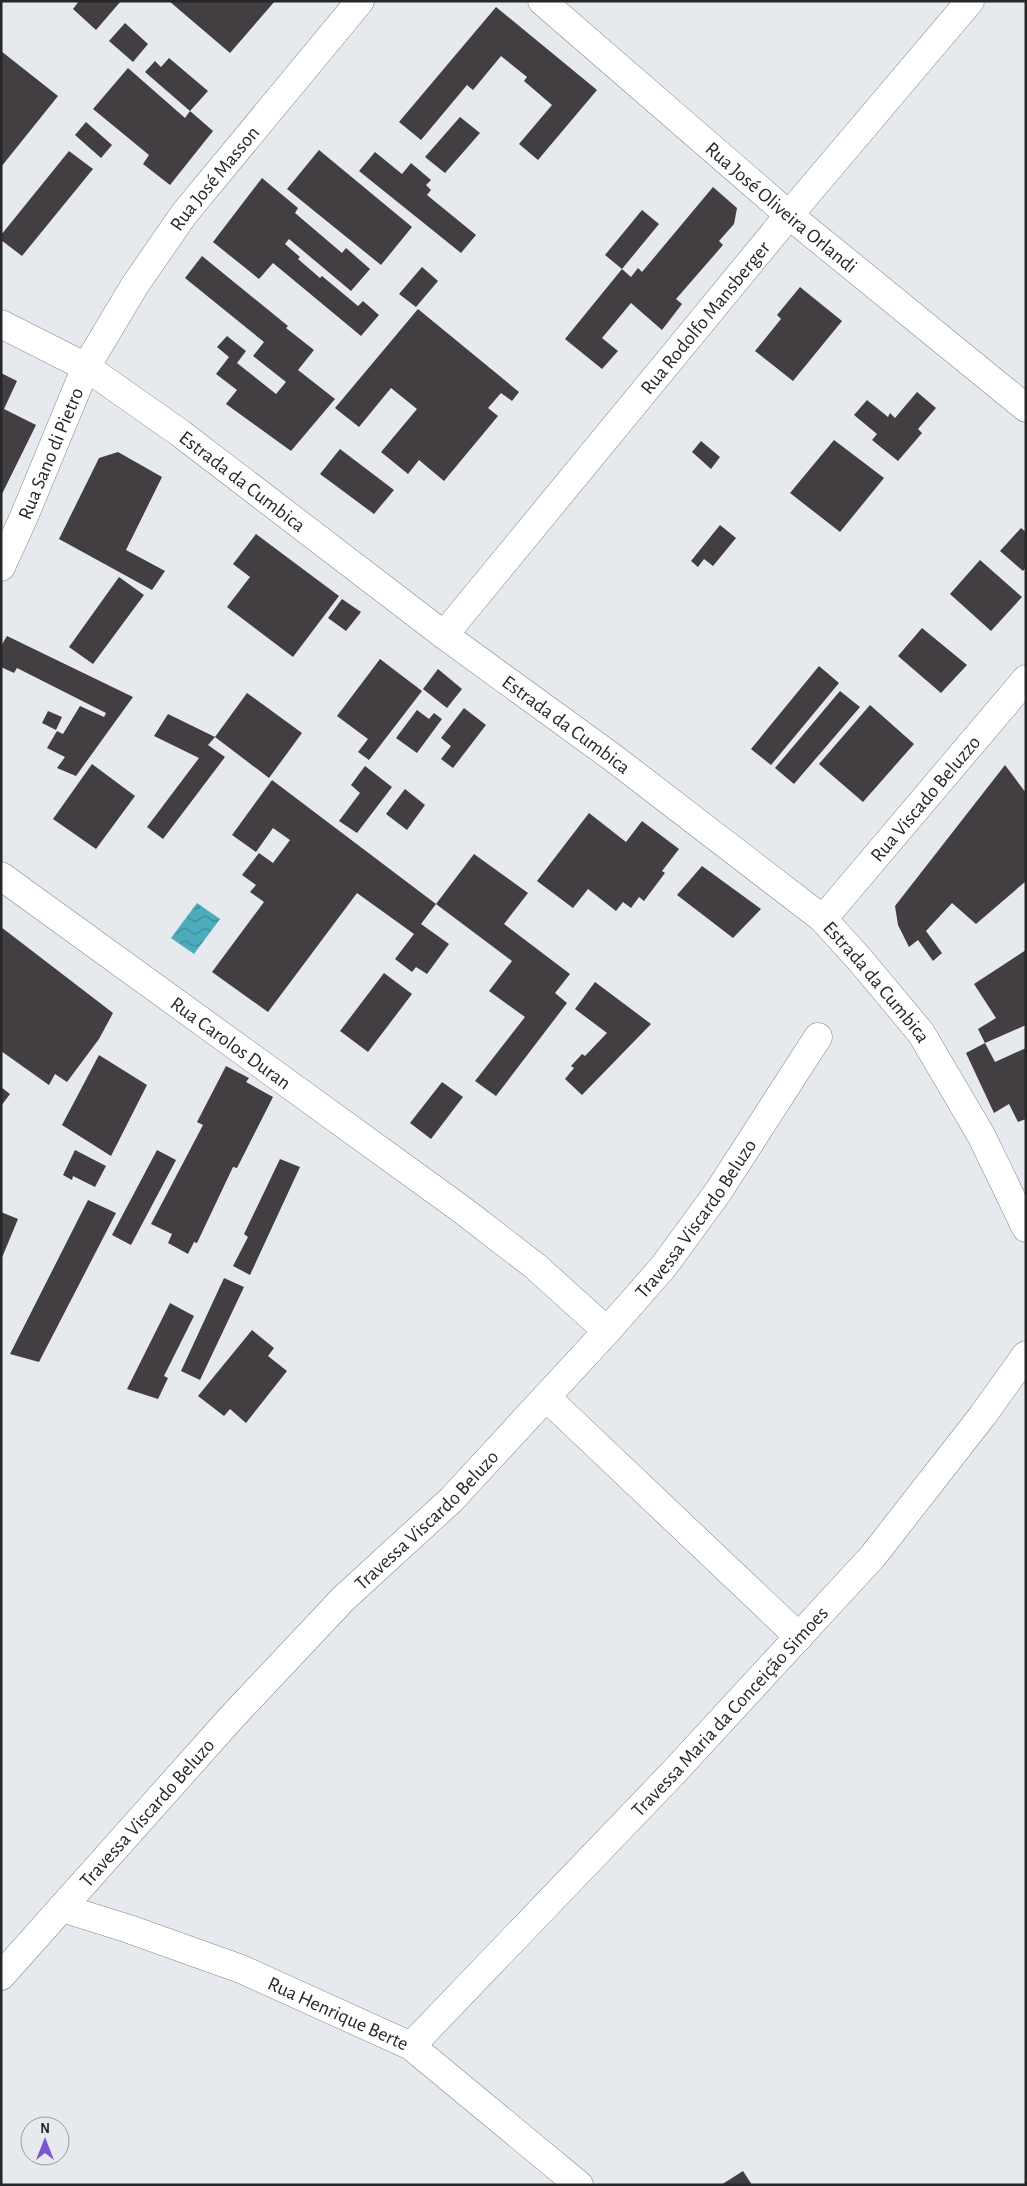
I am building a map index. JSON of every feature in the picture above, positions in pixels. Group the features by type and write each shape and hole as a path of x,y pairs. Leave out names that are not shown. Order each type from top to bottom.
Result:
{"street":[{"name":"Rua José Masson","path":"86,367 135,285 184,214 360,1"},
{"name":"Rua José Oliveira Orlandi","path":"542,1 788,215 1026,408"},
{"name":"Rua Rodolfo Mansberger","path":"444,635 788,215 970,1"},
{"name":"Estrada da Cumbica","path":"1,324 86,367 180,433 444,635 612,756 823,918 921,1033 981,1135 1026,1228"},
{"name":"Rua Sano di Pietro","path":"1,567 86,367"},
{"name":"Rua Viscado Beluzzo","path":"823,918 1026,679"},
{"name":"Rua Carolos Duran","path":"1,876 461,1209 535,1266 607,1331"},
{"name":"Travessa Viscardo Beluzo","path":"1,1976 231,1718 343,1599 451,1500 607,1331 664,1266 718,1192 818,1037"},
{"name":"Travessa Maria da Conceição Simoes","path":"411,2046 666,1780 874,1556 983,1416 1026,1355"},
{"path":"546,1397 799,1637"},
{"name":"Rua Henrique Berte","path":"62,1908 129,1929 242,1969 411,2046 579,2185"}],"water":[{"path":"197,903 220,919 194,954 171,938"}],"building":[{"path":"79,1 121,1 96,30 73,9"},
{"path":"169,1 275,1 230,53"},
{"path":"496,7 597,90 538,160 519,144 552,105 524,81 527,77 501,56 473,90 467,85 421,140 399,122"},
{"path":"125,23 148,44 133,62 109,41"},
{"path":"1,51 58,96 1,167"},
{"path":"169,58 208,91 190,111 145,72 155,61 161,67"},
{"path":"128,68 185,118 190,111 213,131 170,185 143,164 149,155 93,109"},
{"path":"460,117 480,133 445,173 425,157"},
{"path":"86,122 112,145 101,158 75,135"},
{"path":"319,150 412,227 381,265 287,189"},
{"path":"69,151 93,169 22,256 1,240 1,235"},
{"path":"375,152 402,174 411,163 431,180 426,185 431,190 427,195 476,235 461,253 359,171"},
{"path":"262,178 298,208 295,213 342,253 346,248 370,269 351,291 289,239 285,244 300,257 298,259 320,278 322,276 358,306 363,301 379,315 361,336 273,263 259,279 213,242"},
{"path":"713,187 737,208 734,224 719,241 723,245 676,299 682,304 662,330 631,303 602,338 618,351 602,369 565,339 622,269 631,277 638,268 642,272"},
{"path":"642,210 659,224 622,269 605,255"},
{"path":"202,256 288,326 286,328 314,350 298,370 335,399 291,451 226,404 237,390 216,374 229,357 217,347 227,336 246,351 237,363 276,394 286,382 253,356 264,342 185,278"},
{"path":"422,267 438,281 416,307 399,294"},
{"path":"800,287 842,321 793,381 755,351 781,319 777,315"},
{"path":"418,309 519,392 512,401 501,393 488,408 498,416 444,481 419,460 408,474 381,452 417,409 391,388 359,427 335,408"},
{"path":"1,373 17,381 4,409 36,425 1,496"},
{"path":"917,392 936,408 918,429 922,433 898,461 872,440 877,434 854,415 867,400 888,417 890,413 895,418"},
{"path":"834,440 884,478 840,532 790,493"},
{"path":"701,441 720,457 711,469 692,452"},
{"path":"340,449 394,490 374,514 320,474"},
{"path":"118,452 162,477 126,550 165,571 152,590 59,539 99,458"},
{"path":"720,525 736,538 713,566 704,559 698,567 691,561"},
{"path":"1021,528 1026,532 1026,567 1023,571 1000,551"},
{"path":"256,534 339,596 293,657 227,607 250,577 233,564"},
{"path":"980,560 1022,597 991,631 950,594"},
{"path":"119,577 144,595 93,664 69,647"},
{"path":"342,599 361,612 346,631 328,618"},
{"path":"922,628 967,665 941,693 898,656"},
{"path":"7,636 133,697 76,776 57,768 65,757 47,748 57,731 63,734 80,706 104,717 106,713 17,668 14,673 1,667 1,646"},
{"path":"380,659 422,691 369,760 358,752 368,739 337,716"},
{"path":"819,666 839,683 771,765 751,749"},
{"path":"438,669 462,689 447,708 423,689"},
{"path":"840,691 860,707 794,784 775,768"},
{"path":"247,693 302,733 269,778 215,737"},
{"path":"870,705 914,744 863,802 819,764"},
{"path":"464,708 486,725 453,768 441,759 451,746 441,738"},
{"path":"417,710 429,719 434,713 442,719 417,753 396,738"},
{"path":"48,711 62,717 56,730 42,723"},
{"path":"168,714 215,737 208,745 225,757 163,839 147,827 199,758 154,736"},
{"path":"92,764 135,796 96,849 53,819"},
{"path":"1005,765 1026,793 1026,881 976,924 952,903 926,931 942,953 933,961 918,940 909,947 898,925 895,906"},
{"path":"365,766 392,787 357,833 339,821 360,793 351,785"},
{"path":"272,780 436,904 421,924 449,944 427,974 416,967 412,972 395,959 414,934 357,893 268,1012 212,972 264,902 250,892 256,885 242,875 259,853 273,863 290,840 273,828 256,852 232,835"},
{"path":"405,789 425,805 407,830 386,814"},
{"path":"589,813 626,842 642,821 679,849 662,871 665,873 644,901 639,897 631,908 623,902 616,911 588,889 573,908 537,881"},
{"path":"474,854 528,893 504,924 570,974 555,993 567,1003 496,1096 475,1081 525,1017 489,991 512,961 436,904"},
{"path":"702,866 761,909 733,938 677,895"},
{"path":"1,927 113,1013 99,1039 67,1082 55,1074 49,1085 1,1051"},
{"path":"1026,950 1026,1025 985,1043 978,1029 996,1018 974,984"},
{"path":"384,973 412,994 368,1052 340,1031"},
{"path":"595,982 651,1024 582,1095 565,1079 574,1068 571,1066 582,1054 585,1056 607,1033 575,1009"},
{"path":"985,1043 995,1062 1026,1048 1026,1119 1018,1122 1009,1104 994,1113 966,1053"},
{"path":"99,1055 147,1085 111,1156 62,1125"},
{"path":"226,1066 249,1078 246,1082 273,1097 237,1168 233,1167 197,1243 194,1242 188,1254 168,1243 172,1234 151,1224 203,1125 197,1122"},
{"path":"442,1082 463,1097 431,1139 410,1123"},
{"path":"1,1087 10,1094 1,1106"},
{"path":"75,1150 106,1166 95,1187 73,1176 72,1180 63,1175"},
{"path":"157,1150 176,1160 131,1245 112,1235"},
{"path":"280,1159 300,1167 250,1275 233,1266 248,1237 244,1234"},
{"path":"88,1200 116,1213 39,1362 10,1354"},
{"path":"1,1212 18,1219 1,1260"},
{"path":"224,1278 244,1287 200,1380 181,1371"},
{"path":"170,1303 194,1316 164,1376 168,1378 158,1399 127,1389"},
{"path":"252,1330 274,1348 268,1356 287,1371 246,1423 230,1409 224,1416 198,1396"},
{"path":"743,2171 752,2185 721,2185"}]}
